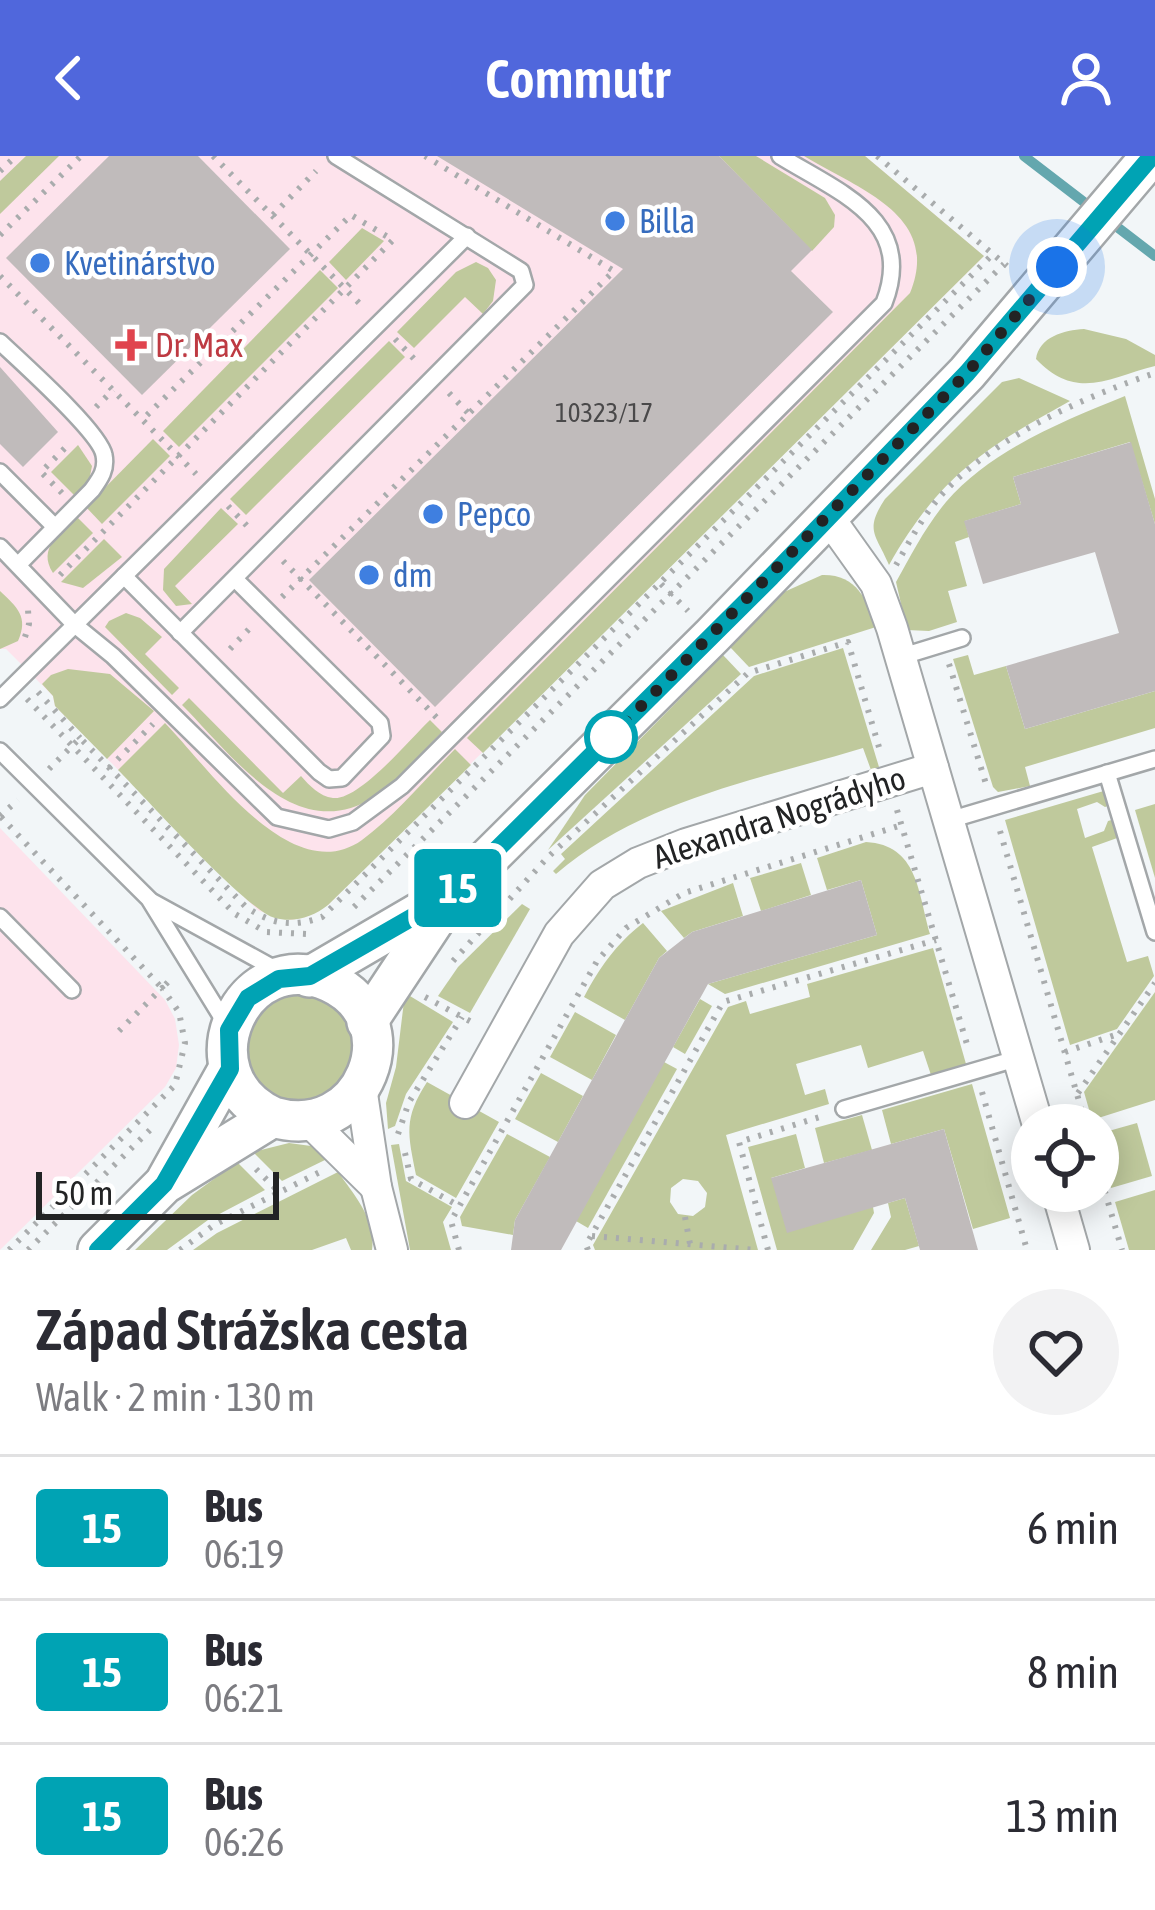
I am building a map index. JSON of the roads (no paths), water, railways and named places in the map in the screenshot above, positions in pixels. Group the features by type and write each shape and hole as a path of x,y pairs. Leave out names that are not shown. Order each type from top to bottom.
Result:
{"street":[{"path":"367,1022 451,895 829,518 967,373 1148,160"},
{"name":"Alexandra Nográdyho","path":"829,518 880,595 1032,1104"},
{"name":"Alexandra Nográdyho","path":"465,1103 559,934 602,885 638,863 686,844 933,768"},
{"path":"164,1184 229,1049 248,998 262,986 299,977 451,895"},
{"path":"299,977 340,988 367,1022 372,1055 362,1087 376,1187 392,1250"},
{"path":"229,1049 246,1098 291,1119 376,1187"},
{"path":"98,1250 164,1184 291,1119 339,1110 362,1087"},
{"path":"1063,1212 1074,1250"}],"lane":[{"path":"0,547 277,817 329,829 352,822 381,805 884,303 894,277 893,252 885,233 860,209 779,156"},
{"path":"180,633 524,291 521,271 329,159"},
{"path":"0,699 467,236"},
{"path":"0,342 104,450 102,477 18,565"},
{"path":"0,472 55,527"},
{"path":"124,576 324,776 334,780 348,775 379,741 380,723 235,579"},
{"path":"900,657 962,638"},
{"path":"0,751 148,899 299,977"},
{"path":"963,816 1155,759"},
{"path":"1108,773 1155,932"},
{"path":"148,899 229,1049"},
{"path":"0,917 72,990"},
{"path":"844,1109 1019,1058"}],"waterway":[{"path":"1024,156 1093,209"},
{"path":"1108,220 1155,256"}],"place":[{"name":"Billa","path":"615,221"},
{"name":"Kvetinárstvo","path":"40,263"},
{"name":"Dr. Max","path":"131,345"},
{"name":"Pepco","path":"433,514"},
{"name":"dm","path":"369,575"}]}
